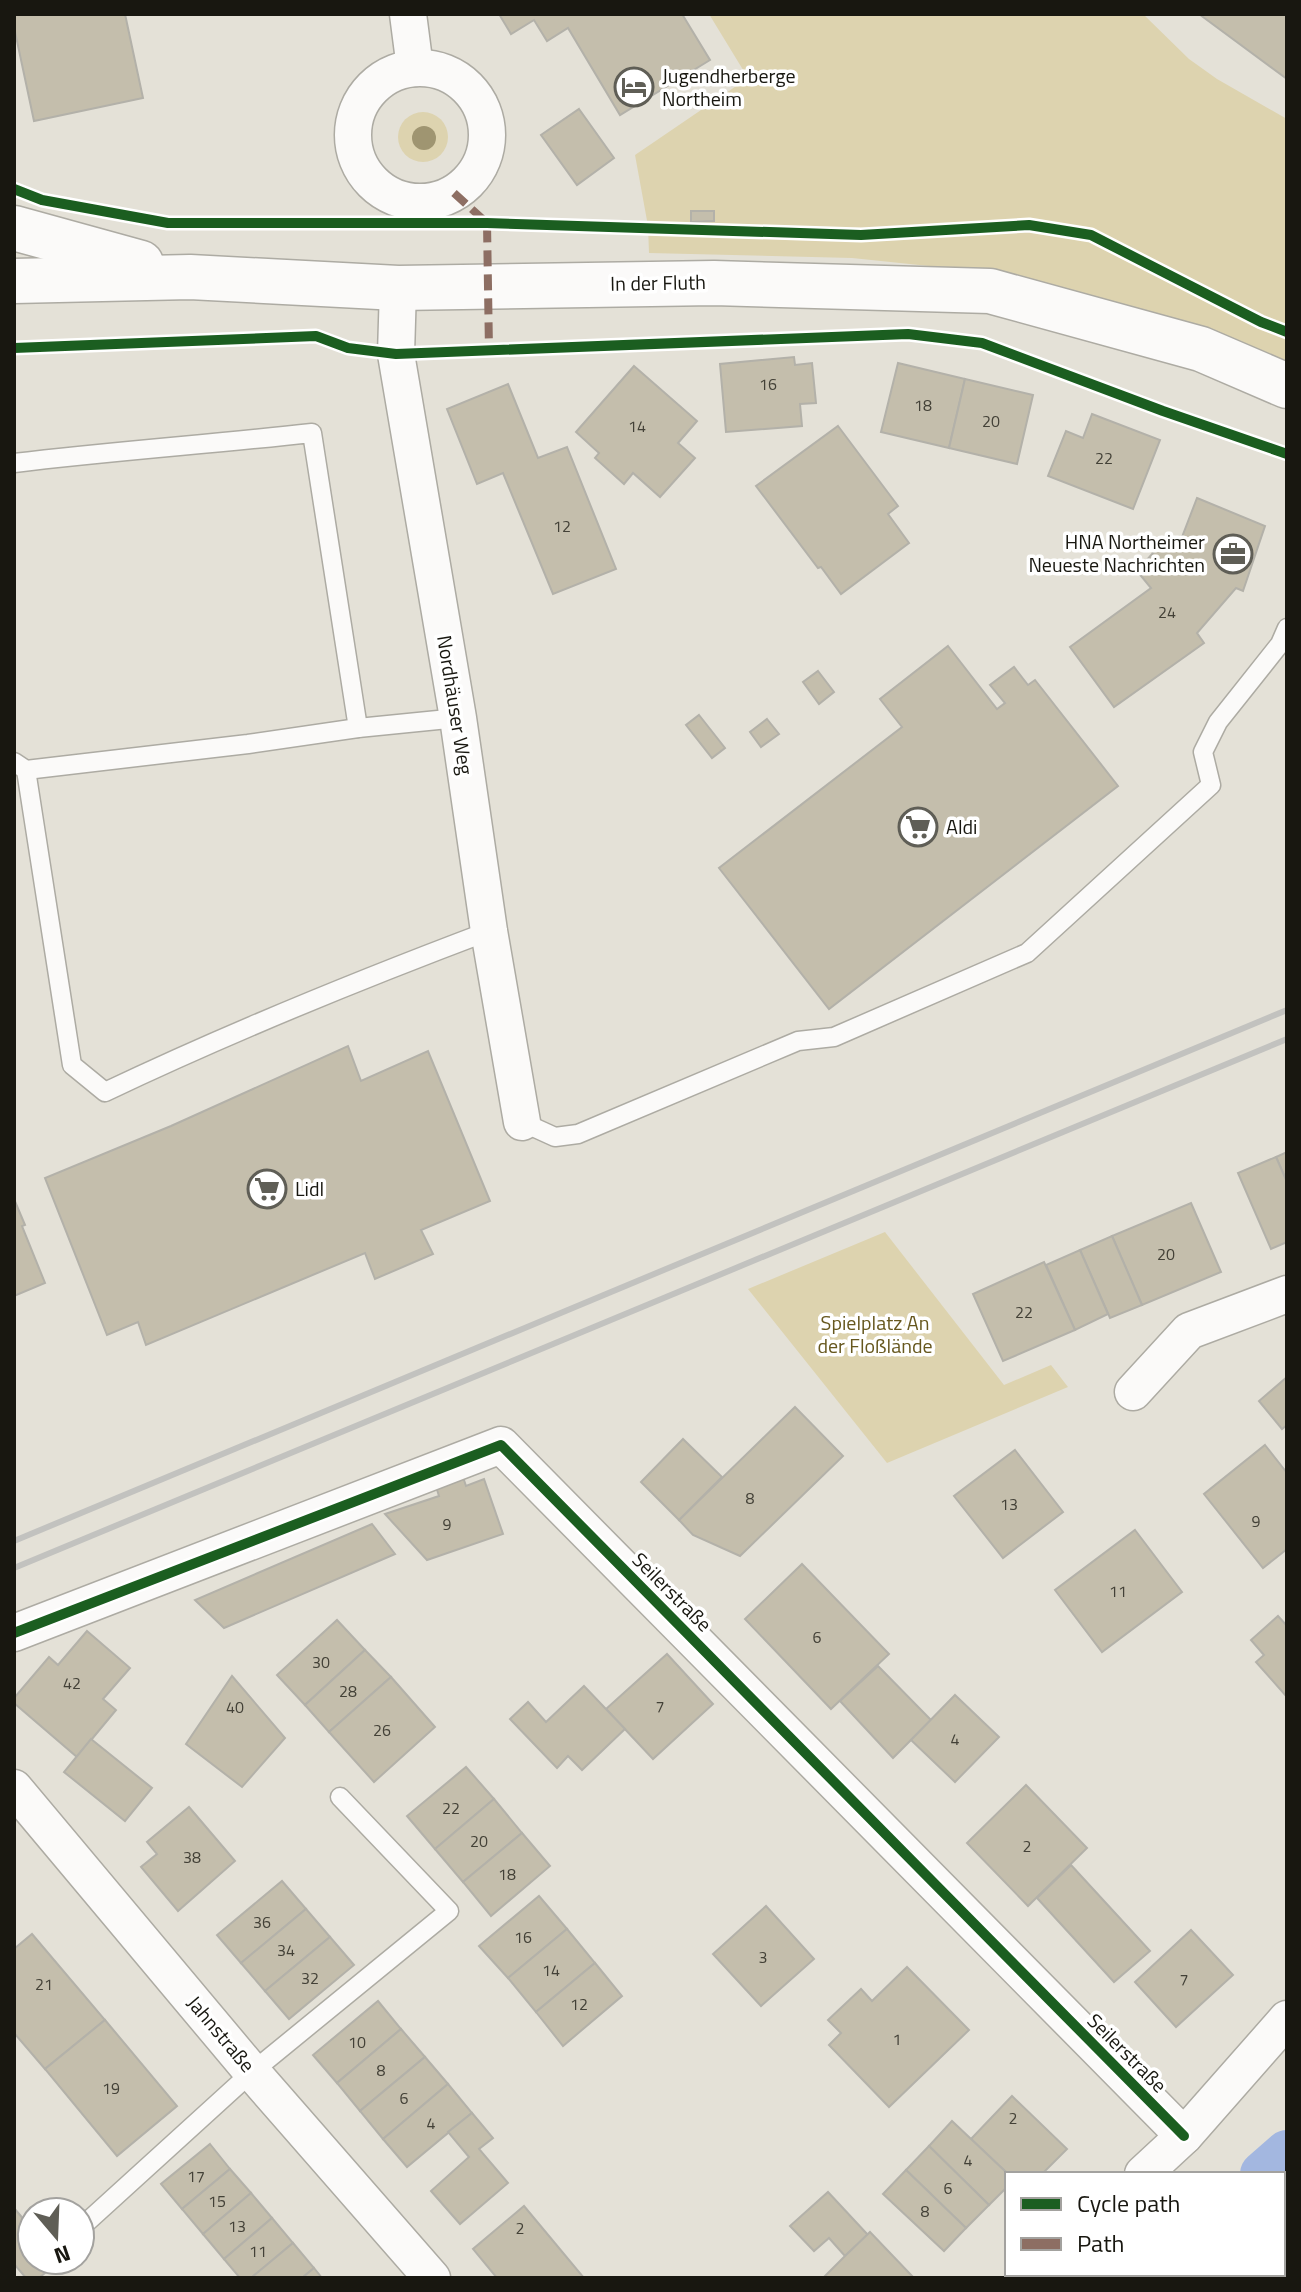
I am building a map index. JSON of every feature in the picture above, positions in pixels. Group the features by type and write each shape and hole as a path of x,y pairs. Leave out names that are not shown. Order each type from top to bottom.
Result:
{"main road":[{"path":"14,228 190,277"},
{"name":"In der Fluth","path":"14,281 190,277 398,288 714,283 990,291 1201,349 1287,386"}],"street":[{"path":"408,14 415,68"},
{"name":"Nordhäuser Weg","path":"398,288 396,354 522,1122"},
{"path":"1133,1392 1189,1331 1287,1294"},
{"name":"Seilerstraße","path":"14,1633 501,1445 1184,2136"},
{"name":"Jahnstraße","path":"14,1788 252,2072 432,2278"},
{"path":"1145,2172 1184,2136 1287,2019"}],"lane":[{"path":"14,463 312,433 358,728"},
{"path":"522,1122 555,1137 578,1134 798,1041 834,1037 1027,953 1211,785 1203,752 1218,722 1280,644 1287,628"},
{"path":"458,718 248,744 20,766 72,1065 105,1092 193,1050 489,931"},
{"path":"96,2214 252,2072 449,1911 340,1797"}],"green space":[{"path":"709,14 1143,14 1189,59 1217,79 1287,119 1287,362 1006,274 852,258 649,253 648,226 635,155 748,78"},
{"path":"423,112 441,119 448,137 441,155 423,162 405,155 398,137 405,119"},
{"name":"Spielplatz An der Floßlände","path":"885,1232 1004,1385 1051,1365 1068,1387 887,1463 748,1289"}],"building":[{"path":"14,14 125,14 143,98 34,121"},
{"name":"Jugendherberge Northeim","path":"499,14 682,14 710,60 620,115 568,28 547,41 534,20 511,34"},
{"path":"1199,14 1287,14 1287,79"},
{"path":"579,109 614,158 577,185 541,135"},
{"path":"691,211 714,211 714,221 691,222"},
{"path":"794,357 795,365 812,363 816,403 800,404 802,426 726,432 720,364"},
{"path":"898,363 965,379 949,448 881,432"},
{"path":"634,366 697,421 678,443 695,458 660,497 633,473 624,484 595,458 599,453 576,432"},
{"path":"965,379 1033,395 1017,464 949,448"},
{"path":"508,384 538,458 567,447 616,569 553,594 503,473 477,484 447,409"},
{"path":"1092,414 1160,440 1133,509 1048,476 1066,431 1083,438"},
{"path":"838,426 898,506 888,514 909,543 841,594 756,486"},
{"path":"1197,498 1265,526 1243,591 1236,588 1197,633 1204,643 1114,707 1070,647 1151,588 1137,571 1161,544 1177,550"},
{"name":"Aldi","path":"948,646 997,709 1005,703 990,685 1014,667 1028,685 1035,680 1118,786 829,1009 719,868 902,727 880,699"},
{"path":"818,671 834,692 819,704 803,682"},
{"path":"699,715 725,748 712,758 686,725"},
{"path":"767,719 779,734 761,747 750,732"},
{"name":"Lidl","path":"348,1046 361,1081 428,1051 490,1201 421,1230 433,1254 375,1279 365,1253 146,1345 138,1322 107,1335 45,1178 171,1126"},
{"path":"1287,1152 1287,1182 1276,1157"},
{"path":"1276,1157 1287,1182 1287,1242 1271,1249 1238,1173"},
{"path":"14,1199 45,1283 14,1296"},
{"path":"1191,1203 1221,1272 1142,1305 1112,1236"},
{"path":"1112,1236 1142,1305 1110,1318 1080,1250"},
{"path":"1080,1250 1108,1314 1075,1330 1046,1265"},
{"path":"1044,1262 1075,1330 1003,1361 973,1294"},
{"path":"1287,1377 1287,1425 1282,1429 1259,1401"},
{"path":"795,1407 843,1456 740,1556 693,1535 679,1520"},
{"path":"683,1439 722,1477 679,1520 641,1482"},
{"path":"1265,1445 1287,1473 1287,1549 1263,1568 1204,1494"},
{"path":"1015,1450 1063,1512 1003,1558 954,1496"},
{"path":"461,1471 466,1486 484,1479 503,1534 427,1560 385,1514 439,1496 434,1480"},
{"path":"372,1524 395,1554 224,1628 195,1600"},
{"path":"1135,1530 1182,1592 1102,1652 1055,1590"},
{"path":"802,1564 889,1654 831,1709 745,1619"},
{"path":"1278,1616 1287,1626 1287,1697 1256,1662 1264,1655 1251,1640"},
{"path":"337,1620 365,1650 305,1705 277,1675"},
{"path":"87,1631 130,1668 103,1699 116,1710 77,1757 14,1703 14,1698 49,1657 58,1665"},
{"path":"365,1650 391,1677 329,1732 305,1705"},
{"path":"667,1654 713,1704 653,1759 606,1709"},
{"path":"878,1666 931,1720 893,1758 840,1701"},
{"path":"232,1676 285,1738 242,1787 186,1744"},
{"path":"391,1677 435,1727 374,1782 329,1732"},
{"path":"584,1686 625,1729 582,1770 568,1756 557,1768 510,1719 528,1702 546,1722"},
{"path":"955,1695 999,1737 955,1782 911,1740"},
{"path":"91,1739 152,1788 125,1821 64,1772"},
{"path":"466,1767 494,1799 435,1849 407,1816"},
{"path":"1026,1785 1087,1848 1028,1906 967,1843"},
{"path":"494,1799 522,1833 463,1882 435,1849"},
{"path":"189,1807 235,1861 178,1911 141,1867 157,1854 147,1842"},
{"path":"522,1833 550,1866 491,1916 463,1882"},
{"path":"1071,1865 1150,1951 1114,1982 1037,1898"},
{"path":"282,1881 306,1909 241,1963 217,1935"},
{"path":"539,1896 567,1929 508,1978 479,1946"},
{"path":"766,1906 814,1959 761,2006 713,1954"},
{"path":"306,1909 330,1937 265,1991 241,1963"},
{"path":"567,1929 595,1963 536,2012 508,1978"},
{"path":"1191,1930 1233,1975 1176,2027 1135,1982"},
{"path":"32,1934 105,2020 45,2069 14,2033 14,1949"},
{"path":"330,1937 354,1965 289,2019 265,1991"},
{"path":"595,1963 622,1996 563,2046 536,2012"},
{"path":"907,1967 969,2030 889,2107 829,2045 841,2033 828,2020 861,1989 872,2001"},
{"path":"378,2001 401,2029 337,2083 313,2055"},
{"path":"105,2020 177,2106 117,2156 45,2069"},
{"path":"401,2029 425,2057 360,2111 337,2083"},
{"path":"425,2057 448,2084 383,2139 360,2111"},
{"path":"448,2084 472,2113 407,2167 383,2139"},
{"path":"1012,2096 1067,2149 1044,2172 1006,2172 971,2139"},
{"path":"472,2113 493,2138 479,2149 508,2183 460,2224 431,2191 469,2157 448,2132"},
{"path":"952,2121 1006,2172 1005,2189 989,2205 929,2146"},
{"path":"210,2144 230,2169 182,2209 161,2184"},
{"path":"929,2146 989,2205 966,2228 906,2170"},
{"path":"230,2169 251,2193 203,2234 182,2209"},
{"path":"906,2170 966,2228 944,2251 883,2194"},
{"path":"828,2192 868,2235 845,2256 829,2238 814,2251 790,2226"},
{"path":"251,2193 272,2218 224,2259 203,2234"},
{"path":"524,2206 584,2278 497,2278 473,2249"},
{"path":"14,2208 16,2266 14,2264"},
{"path":"272,2218 293,2243 251,2278 240,2278 224,2259"},
{"path":"870,2232 914,2278 823,2278 845,2256"},
{"path":"293,2243 314,2268 302,2278 251,2278"},
{"path":"314,2268 322,2278 302,2278"}],"waterway":[{"path":"1265,2172 1287,2153"}],"railway":[{"path":"14,1541 1287,1010"},
{"path":"14,1568 1287,1039"}],"marked path":[{"path":"454,193 487,223 489,351"}],"cycle path":[{"path":"14,189 42,200 168,223 487,223 861,235 1029,225 1091,235 1261,322 1287,332"},
{"path":"14,348 316,336 348,348 396,354 908,334 982,343 1287,454"},
{"path":"14,1633 501,1445 1184,2136"}],"place":[{"name":"Jugendherberge Northeim","path":"634,87"},
{"name":"HNA Northeimer Neueste Nachrichten","path":"1233,554"},
{"name":"Aldi","path":"918,827"},
{"name":"Lidl","path":"267,1189"}]}
